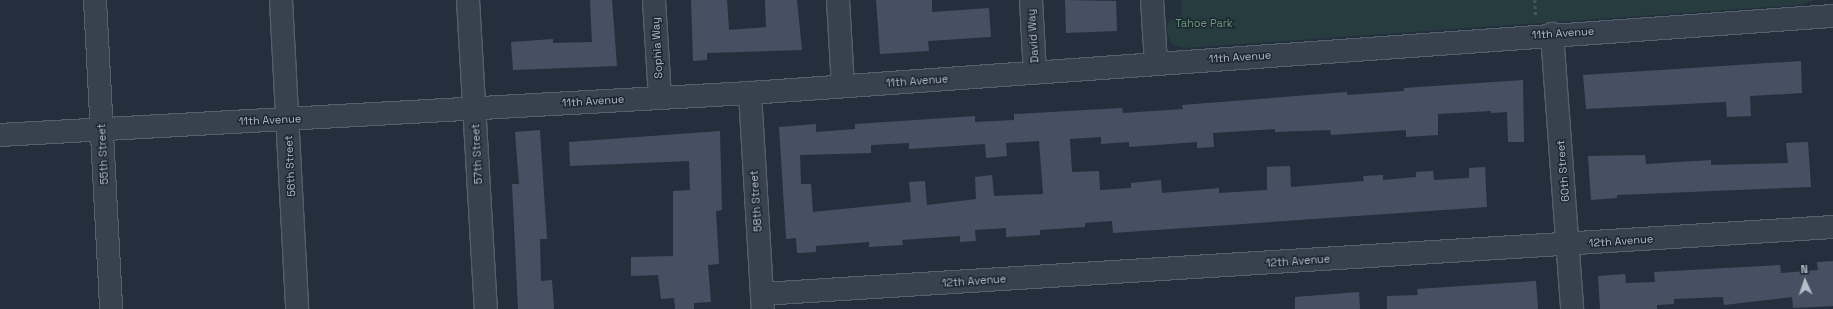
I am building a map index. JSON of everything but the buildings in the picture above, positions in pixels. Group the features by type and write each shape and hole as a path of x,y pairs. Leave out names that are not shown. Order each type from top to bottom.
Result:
{"street":[{"name":"55th Street","path":"95,0 111,309"},
{"name":"56th Street","path":"281,0 298,309"},
{"name":"57th Street","path":"468,0 486,309"},
{"name":"Sophia Way","path":"654,0 660,97"},
{"path":"838,0 843,86"},
{"name":"David Way","path":"1031,0 1035,72"},
{"path":"1152,0 1156,63"},
{"name":"11th Avenue","path":"0,135 102,128 750,93 1156,63 1544,28 1833,16"},
{"name":"60th Street","path":"1544,28 1569,244 1572,309"},
{"name":"58th Street","path":"750,93 762,302"},
{"name":"12th Avenue","path":"762,302 1569,244 1833,227"}],"path":[{"path":"1535,0 1544,28"}],"green space":[{"name":"Tahoe Park","path":"1181,0 1815,0 1798,5 1184,48 1172,44 1166,30 1169,21 1182,14"}]}
